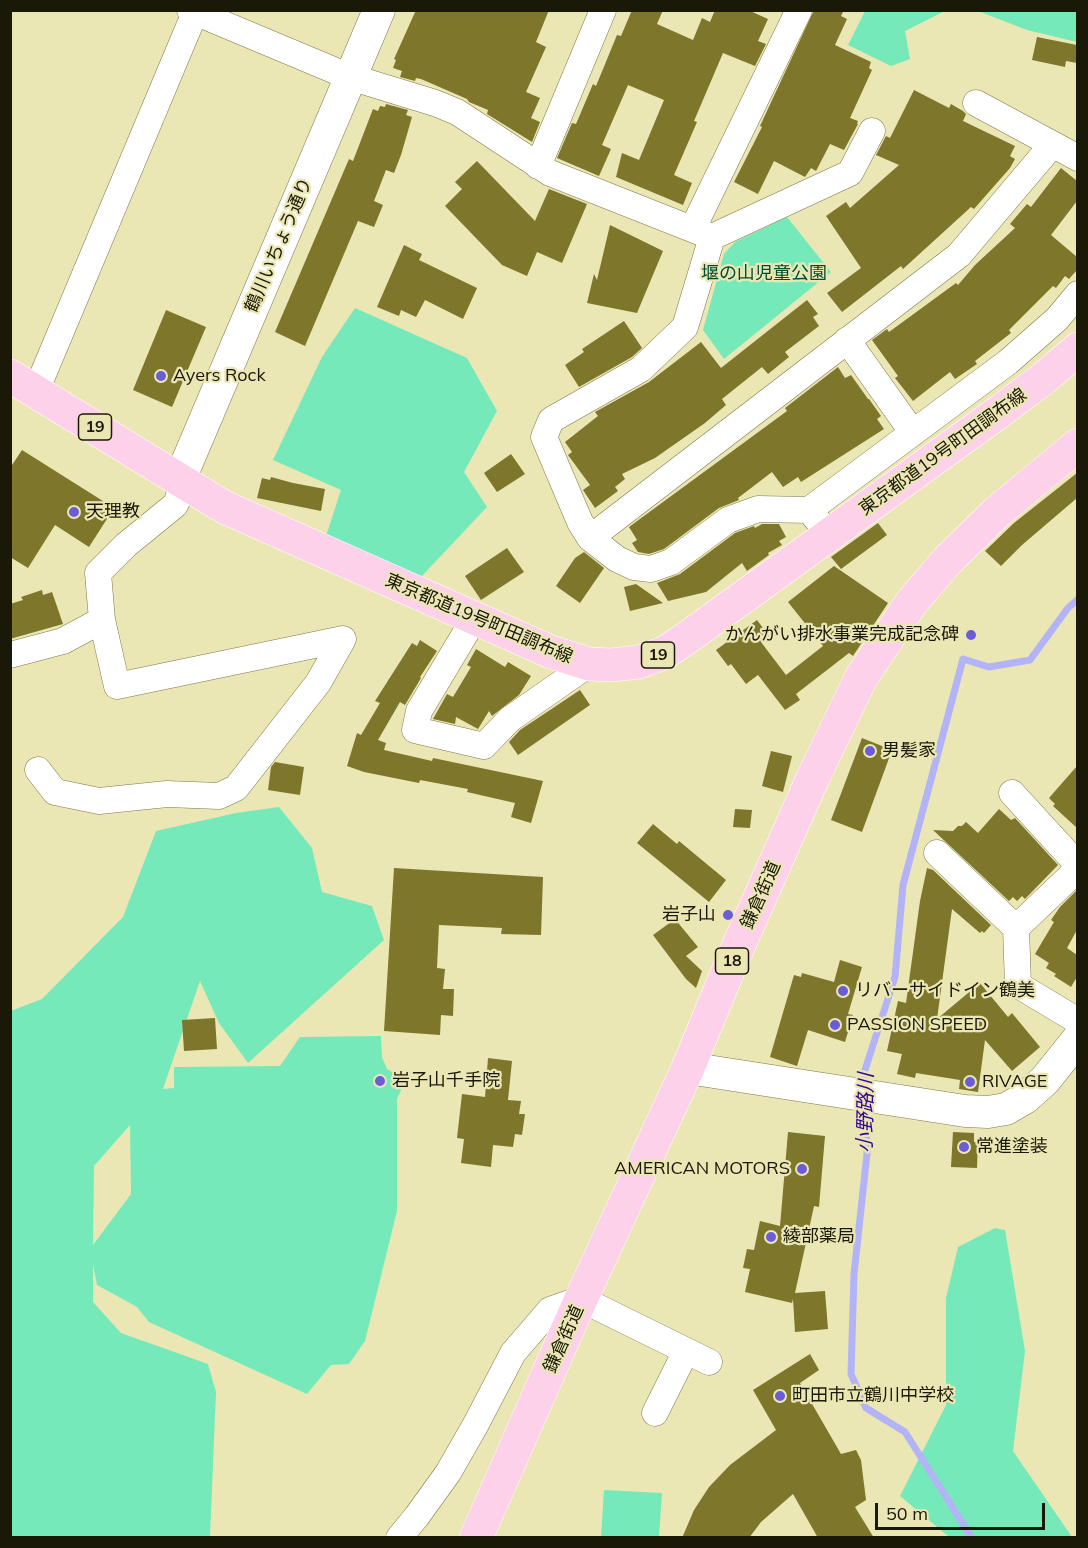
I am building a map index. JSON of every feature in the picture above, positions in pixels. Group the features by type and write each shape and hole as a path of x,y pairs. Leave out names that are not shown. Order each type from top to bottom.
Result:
{"main road":[{"name":"東京都道19号町田調布線","path":"23,383 224,507 551,652 589,664 612,665 639,662 664,653 684,640 1028,390 1077,349"},
{"name":"鎌倉街道","path":"476,1538 581,1299 688,1068 735,954 812,780 861,678 912,602 947,561 997,512 1077,445"}],"street":[{"name":"鶴川いちょう通り","path":"180,479 379,10"},
{"path":"538,166 603,10"},
{"path":"798,10 702,233 685,327 641,369 551,420 544,437 580,522 591,538 617,559 634,567 651,568 671,562 728,520 758,509 809,510 1008,362 1057,319 1077,294"},
{"path":"23,383 194,11 370,85 435,103 457,112 550,173 702,233 850,172 872,131"},
{"path":"976,103 1077,158"},
{"path":"591,538 959,255 1052,145"},
{"path":"847,340 913,433"},
{"path":"38,770 55,792 99,801 167,794 219,796 236,788 318,683 342,639 117,686 102,620 98,573 126,545 175,505 179,497 180,479"},
{"path":"809,510 830,535"},
{"path":"474,619 419,711 415,730 484,746 510,719 589,664"},
{"path":"10,655 63,641 102,620"},
{"path":"1012,793 1077,867 1016,928"},
{"path":"937,853 1016,928 1018,985 1077,1021"},
{"path":"688,1068 965,1111 988,1112 1005,1109 1025,1098 1045,1080 1077,1039"},
{"path":"399,1538 448,1473 513,1353 550,1310 581,1299 698,1357 655,1413"}],"green space":[{"path":"865,10 945,11 905,31 910,59 891,66 848,45"},
{"path":"978,11 1077,11 1077,42 1027,30"},
{"name":"堰の山児童公園","path":"787,217 831,272 724,359 703,330 724,254 735,242"},
{"path":"355,308 467,358 497,411 464,472 487,507 420,578 326,536 341,490 273,460 322,357"},
{"path":"279,807 312,848 322,892 372,906 384,940 248,1063 219,1023 200,981 163,1089 174,1088 174,1067 280,1066 300,1037 381,1036 382,1057 387,1069 406,1080 397,1099 397,1211 365,1341 349,1364 331,1365 307,1394 149,1322 137,1307 97,1285 93,1264 93,1302 121,1333 208,1364 216,1392 210,1537 11,1538 11,1011 42,999 123,917 156,831 236,813","holes":["130,1125 131,1194 93,1245 94,1166"]},
{"path":"995,1228 1005,1230 1025,1351 1013,1451 1072,1537 949,1537 900,1496 946,1405 946,1298 958,1247"},
{"path":"604,1490 662,1493 659,1537 601,1537"}],"building":[{"path":"416,10 549,10 536,42 546,47 526,92 540,98 531,118 540,122 532,142 487,114 488,110 467,99 421,79 416,78 415,81 400,77 402,71 393,68 396,60 394,59"},
{"path":"632,10 663,10 657,24 693,40 702,18 710,22 715,10 748,10 768,19 758,41 766,44 755,66 723,53 674,175 692,183 683,205 616,177 622,153 639,160 664,100 628,85 602,145 611,149 599,176 557,158 572,123 576,124 593,84 596,86 617,35 621,36"},
{"path":"814,10 844,10 841,16 847,19 835,45 871,62 869,68 872,70 850,118 858,121 858,124 844,150 830,144 816,171 811,168 805,177 774,161 758,194 734,182 762,127 760,126"},
{"path":"1037,37 1077,45 1077,63 1066,61 1065,67 1032,60"},
{"path":"914,90 949,108 951,104 966,114 963,121 1015,146 1010,156 1015,159 1010,168 974,209 971,207 903,269 901,266 842,312 827,293 861,268 826,216 846,202 850,208 899,165 876,155 886,136 890,138"},
{"path":"386,104 408,110 406,115 412,117 401,155 394,173 386,170 374,201 383,205 374,227 358,221 305,346 275,332 349,159 353,161 373,109 378,111 380,106 385,107"},
{"path":"477,161 535,221 549,189 587,204 562,263 537,252 527,276 502,265 445,206 462,189 455,182"},
{"path":"1061,168 1077,181 1077,201 1051,235 1077,257 1077,270 1069,279 1065,276 1056,288 1053,286 1009,330 1011,333 975,361 977,364 955,379 950,372 913,401 895,378 898,376 872,340 887,329 889,332 956,283 958,285 975,265 1015,228 1010,224 1027,204 1031,207"},
{"path":"610,225 663,251 637,313 587,303 594,274 597,280"},
{"path":"404,245 422,254 419,260 477,288 463,319 425,300 416,317 401,310 399,316 377,307"},
{"path":"807,300 818,314 813,317 819,326 785,352 789,357 768,374 762,367 722,399 726,405 705,423 655,458 622,474 625,479 615,487 618,491 595,508 583,490 590,485 568,455 572,452 565,442 598,416 595,412 649,382 701,342 721,368"},
{"path":"166,310 206,327 172,407 133,390"},
{"path":"624,321 642,348 632,357 579,387 565,365 584,352 582,349"},
{"path":"838,367 845,378 851,375 869,399 881,416 877,419 884,429 801,482 798,477 783,487 772,472 738,498 739,500 719,508 664,549 649,554 638,552 632,543 637,540 629,527 787,411 785,408"},
{"path":"22,450 114,508 89,547 55,525 28,568 10,557 10,468"},
{"path":"511,454 525,474 497,492 484,473"},
{"path":"1077,473 1077,498 1001,566 985,551 1014,523"},
{"path":"271,477 325,489 321,511 257,498 262,478 270,480"},
{"path":"878,523 887,535 841,569 831,557"},
{"path":"762,524 779,524 786,537 779,541 782,545 768,553 769,555 747,571 742,563 706,592 668,601 657,583 680,574 735,533"},
{"path":"507,548 524,572 481,600 465,576"},
{"path":"584,552 604,568 580,603 556,586 575,558"},
{"path":"834,566 888,603 853,656 849,653 796,694 800,700 785,710 758,675 746,684 731,664 728,666 716,650 757,620 769,636 761,642 786,675 823,646 788,602"},
{"path":"636,584 663,603 630,611 624,587"},
{"path":"42,590 43,595 52,592 63,624 10,639 10,604 23,600 21,597"},
{"path":"420,640 437,651 405,705 400,702 378,740 386,743 384,750 543,781 531,823 511,817 515,803 467,792 468,789 420,780 419,783 364,772 347,766 357,733 361,735 380,703 375,701 412,643 417,646"},
{"path":"476,649 505,667 508,662 531,676 519,695 492,716 489,711 478,729 456,717 455,724 433,719 447,694 453,697 471,667 467,665"},
{"path":"580,690 590,705 518,755 509,742 520,730"},
{"path":"862,738 892,750 862,832 831,820"},
{"path":"771,751 792,756 783,792 762,786"},
{"path":"275,762 304,767 300,795 268,790 271,767"},
{"path":"1077,766 1077,828 1053,806 1055,804 1049,798"},
{"path":"735,809 752,810 750,828 733,827"},
{"path":"999,809 1011,820 1015,818 1058,865 1025,899 1022,896 1017,901 1013,897 1009,901 933,830 953,831 966,822 978,833"},
{"path":"653,824 677,844 679,841 726,880 709,902 637,843"},
{"path":"394,868 543,877 541,935 501,934 502,928 439,925 437,968 445,969 443,989 454,989 453,1016 441,1015 440,1035 384,1031"},
{"path":"927,868 933,870 991,925 984,933 982,931 980,933 952,909 937,1019 980,983 1008,1017 1012,1013 1040,1047 1012,1071 985,1040 978,1092 959,1089 960,1080 916,1073 915,1078 897,1074 902,1054 887,1051 898,1001 906,1003 920,901"},
{"path":"1077,890 1077,930 1067,948 1077,955 1077,977 1071,987 1054,976 1056,974 1046,968 1049,963 1035,954 1054,922 1051,920"},
{"path":"675,919 698,947 686,956 702,971 696,988 686,979 653,935"},
{"path":"840,960 862,967 848,1014 853,1015 845,1042 808,1030 797,1066 770,1057 794,975 801,977 802,973 834,982"},
{"path":"215,1018 217,1049 184,1051 182,1020"},
{"path":"488,1058 512,1061 508,1100 521,1101 519,1114 525,1114 522,1135 515,1134 513,1147 493,1145 491,1167 461,1163 464,1139 457,1138 462,1094 485,1097"},
{"path":"788,1132 825,1136 819,1207 814,1206 795,1293 825,1291 828,1329 795,1332 793,1299 792,1303 745,1292 750,1269 743,1268 747,1249 754,1250 760,1221 780,1226"},
{"path":"953,1132 974,1133 974,1142 978,1142 977,1168 951,1167"},
{"path":"810,1354 819,1370 800,1383 841,1454 856,1450 861,1460 866,1500 855,1507 874,1538 818,1538 793,1494 761,1522 749,1538 682,1538 694,1510 709,1487 730,1465 776,1430 753,1390"}],"waterway":[{"name":"小野路川","path":"864,1088 864,1073 895,977 903,885 963,659 989,667 1030,660 1068,608 1078,599"},
{"name":"小野路川","path":"865,1102 867,1154 854,1274 851,1374 866,1408 905,1432 972,1538"}],"place":[{"name":"Ayers Rock","path":"161,376"},
{"name":"天理教","path":"74,512"},
{"name":"かんがい排水事業完成記念碑","path":"971,635"},
{"name":"男髪家","path":"870,751"},
{"name":"岩子山","path":"728,915"},
{"name":"リバーサイドイン鶴美","path":"843,991"},
{"name":"PASSION SPEED","path":"835,1025"},
{"name":"岩子山千手院","path":"380,1081"},
{"name":"RIVAGE","path":"970,1082"},
{"name":"常進塗装","path":"964,1147"},
{"name":"AMERICAN MOTORS","path":"802,1169"},
{"name":"綾部薬局","path":"771,1237"},
{"name":"町田市立鶴川中学校","path":"780,1396"}]}
